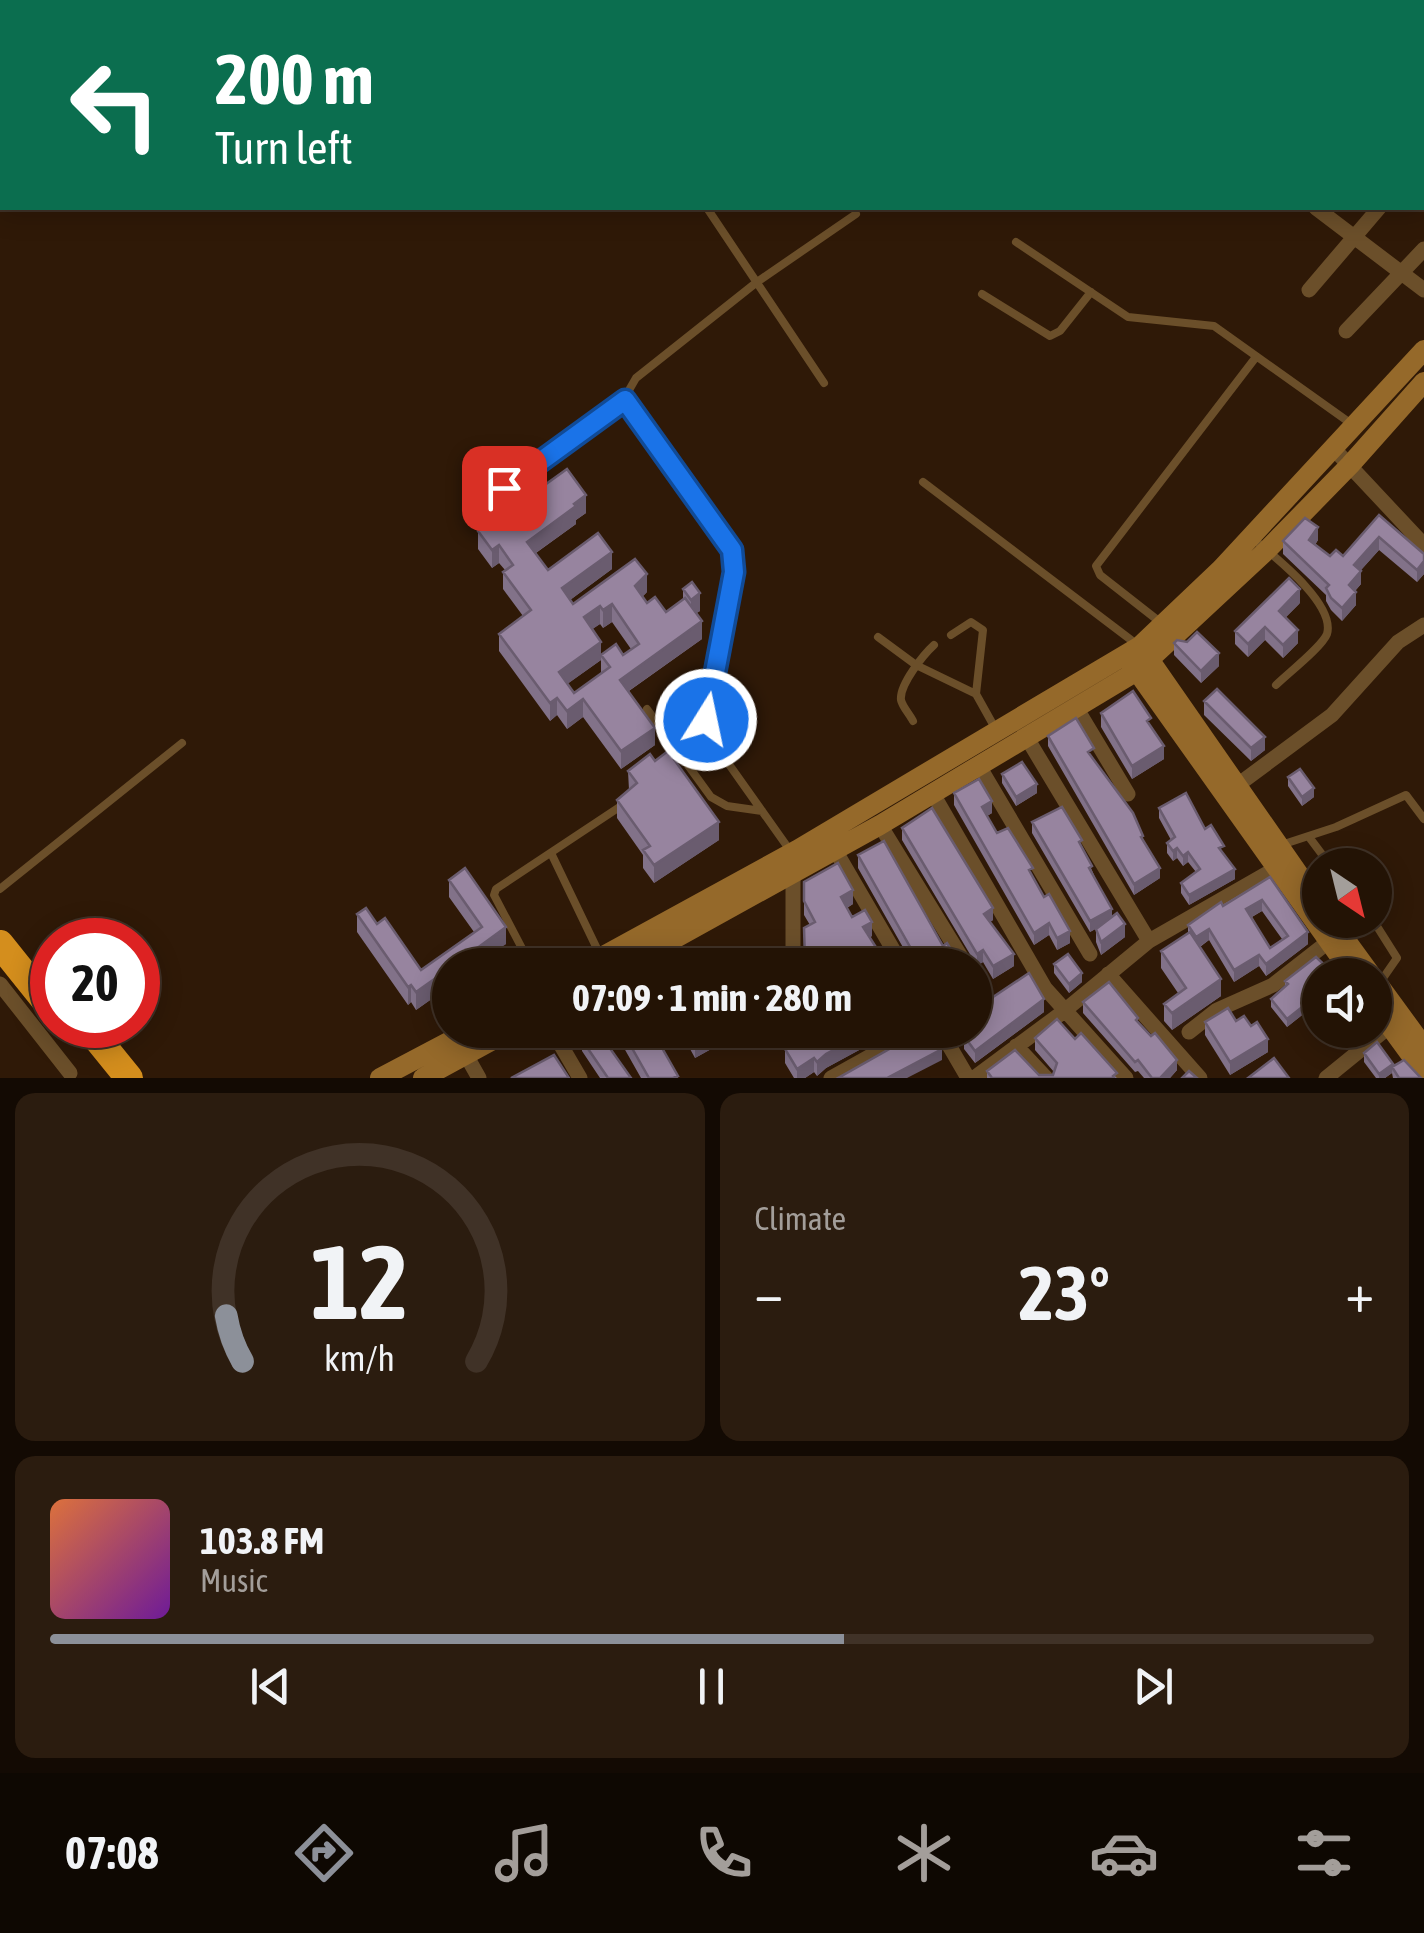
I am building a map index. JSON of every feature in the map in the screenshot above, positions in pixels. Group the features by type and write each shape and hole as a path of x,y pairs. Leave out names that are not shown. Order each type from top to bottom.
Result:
{"highway":[{"path":"0,921 30,957"},
{"path":"0,944 30,982"},
{"path":"84,1048 108,1078"},
{"path":"104,1048 128,1078"}],"main road":[{"path":"620,948 793,863 835,850 1077,709 1139,659 1259,543 1334,449 1424,350"},
{"path":"656,948 998,732 1139,659 1164,625 1350,464 1424,382"},
{"path":"1139,659 1236,787 1340,958"},
{"path":"1139,659 1302,884"},
{"path":"1392,1007 1424,1047"},
{"path":"1392,1029 1423,1070"},
{"path":"380,1078 437,1048"},
{"path":"423,1078 479,1048"}],"street":[{"path":"1319,210 1424,290"},
{"path":"1308,290 1377,210"},
{"path":"1346,331 1424,249"},
{"path":"1334,449 1424,545"},
{"path":"1236,787 1332,715 1398,642 1424,625"},
{"path":"1077,709 1128,794"},
{"path":"1027,738 1150,942"},
{"path":"979,766 1090,954"},
{"path":"933,794 1045,988 1126,1078"},
{"path":"880,825 956,948"},
{"path":"835,850 892,948"},
{"path":"952,1048 971,1078 1063,1012 1150,942 1280,859"},
{"path":"793,863 793,948"},
{"path":"1188,1032 1226,1005 1273,985 1328,942"},
{"path":"1108,974 1200,1078"},
{"path":"0,984 70,1073"},
{"path":"1016,1046 1046,1078"},
{"path":"562,1048 580,1078"},
{"path":"832,1078 885,1048"},
{"path":"1326,1078 1363,1048"},
{"path":"466,1055 479,1078"}],"lane":[{"path":"709,210 824,382"},
{"path":"475,510 625,400 636,378 757,282 856,214"},
{"path":"1016,242 1135,320 1207,324 1373,440"},
{"path":"982,294 1050,336 1060,331 1091,292"},
{"path":"1164,625 1100,576 1096,566 1256,357"},
{"path":"625,400 732,550 734,572 708,706 708,730 793,863"},
{"path":"924,482 1139,659"},
{"path":"1259,543 1312,591 1327,633 1276,684"},
{"path":"951,634 971,622 982,630 976,694"},
{"path":"878,636 916,665 976,694 998,732"},
{"path":"913,721 901,697 916,665 934,645"},
{"path":"647,709 712,797 727,806 762,812"},
{"path":"0,888 182,743"},
{"path":"1280,859 1309,837 1406,795 1424,819"},
{"path":"522,948 494,892 621,806"},
{"path":"1309,837 1317,848"},
{"path":"551,853 589,948"},
{"path":"1384,938 1397,958 1392,964"}],"building":[{"path":"567,469 586,495 527,542 548,570 598,533 612,552 562,588 573,604 635,559 647,574 635,586 647,603 655,597 666,612 685,598 702,621 620,680 655,728 621,751 583,699 567,711 557,698 550,703 499,634 531,610 503,572 513,565 499,545 492,550 478,531 498,517 487,501 508,485 521,502","holes":["612,604 639,644 623,655 616,644 601,655 610,667 574,693 559,672 601,642 584,617 600,606 603,610"]},
{"path":"1379,515 1424,554 1424,561 1417,570 1379,537 1354,565 1361,571 1349,585 1356,592 1342,608 1331,598 1326,588 1329,585 1283,541 1305,518 1318,527 1309,540 1330,556 1336,550 1343,556"},
{"path":"1289,578 1300,589 1279,611 1298,630 1283,645 1265,627 1248,644 1235,631"},
{"path":"692,582 700,593 691,600 683,589"},
{"path":"1197,632 1219,653 1201,671 1174,643 1187,642"},
{"path":"1217,689 1265,737 1251,748 1204,701"},
{"path":"1133,691 1164,746 1132,766 1101,713"},
{"path":"1076,718 1094,748 1088,752 1133,813 1141,837 1160,868 1134,884 1048,736"},
{"path":"668,751 719,822 654,865 643,850 650,846 617,800 637,783 628,771 650,754 655,761"},
{"path":"1022,762 1037,784 1016,797 1002,774"},
{"path":"1300,769 1314,788 1302,797 1288,777"},
{"path":"979,779 992,801 982,807 997,833 1008,828 1033,868 1029,870 1044,897 1049,894 1070,931 1057,938 1049,923 1034,933 954,793"},
{"path":"1186,793 1205,829 1211,825 1224,846 1219,848 1235,869 1189,895 1181,883 1200,869 1188,852 1183,856 1167,843 1175,837 1159,808"},
{"path":"1062,807 1082,840 1079,842 1092,866 1089,868 1112,909 1090,921 1032,822"},
{"path":"932,808 993,908 984,914 1014,954 993,966 992,948 973,948 902,828"},
{"path":"884,841 943,946 947,943 950,948 911,948 858,855"},
{"path":"838,863 853,890 841,897 852,917 865,910 872,922 863,927 876,948 805,948 804,928 815,922 804,901 804,882"},
{"path":"465,868 506,927 477,948 452,948 482,927 449,880"},
{"path":"1270,877 1302,923 1302,937 1266,964 1259,955 1234,970 1209,929 1196,937 1188,925 1221,902 1223,906","holes":["1262,900 1288,936 1270,948 1246,909"]},
{"path":"366,908 377,924 385,918 421,970 432,962 432,981 416,992 411,985 408,987 357,914"},
{"path":"1117,913 1125,924 1101,942 1096,929"},
{"path":"1190,932 1221,979 1172,1013 1164,1004 1186,988 1161,951"},
{"path":"1068,954 1082,973 1069,984 1054,964"},
{"path":"1302,968 1302,1007 1287,1019 1271,999 1288,984 1285,981"},
{"path":"1029,973 1044,999 992,1038 992,998"},
{"path":"1109,982 1136,1020 1151,1036 1155,1033 1177,1060 1160,1078 1152,1078 1138,1060 1135,1062 1083,1002"},
{"path":"1228,1008 1236,1021 1244,1016 1251,1026 1257,1022 1268,1039 1230,1062 1205,1022"},
{"path":"1057,1019 1075,1039 1081,1033 1117,1073 1114,1078 992,1078 987,1071 1015,1050 1039,1075 1053,1075 1057,1063 1035,1038"},
{"path":"587,1048 610,1048 631,1078 608,1078"},
{"path":"632,1048 662,1048 678,1076 649,1078"},
{"path":"837,1048 817,1062 814,1058 797,1069 785,1049"},
{"path":"891,1048 942,1049 887,1078 838,1078"},
{"path":"1370,1048 1381,1048 1393,1064 1379,1074 1364,1053"},
{"path":"554,1055 569,1078 511,1078"},
{"path":"1274,1058 1289,1078 1248,1078"},
{"path":"1404,1060 1421,1078 1399,1078 1392,1067"}],"route":[{"path":"504,488 625,400 732,550 734,572 706,720"}]}
